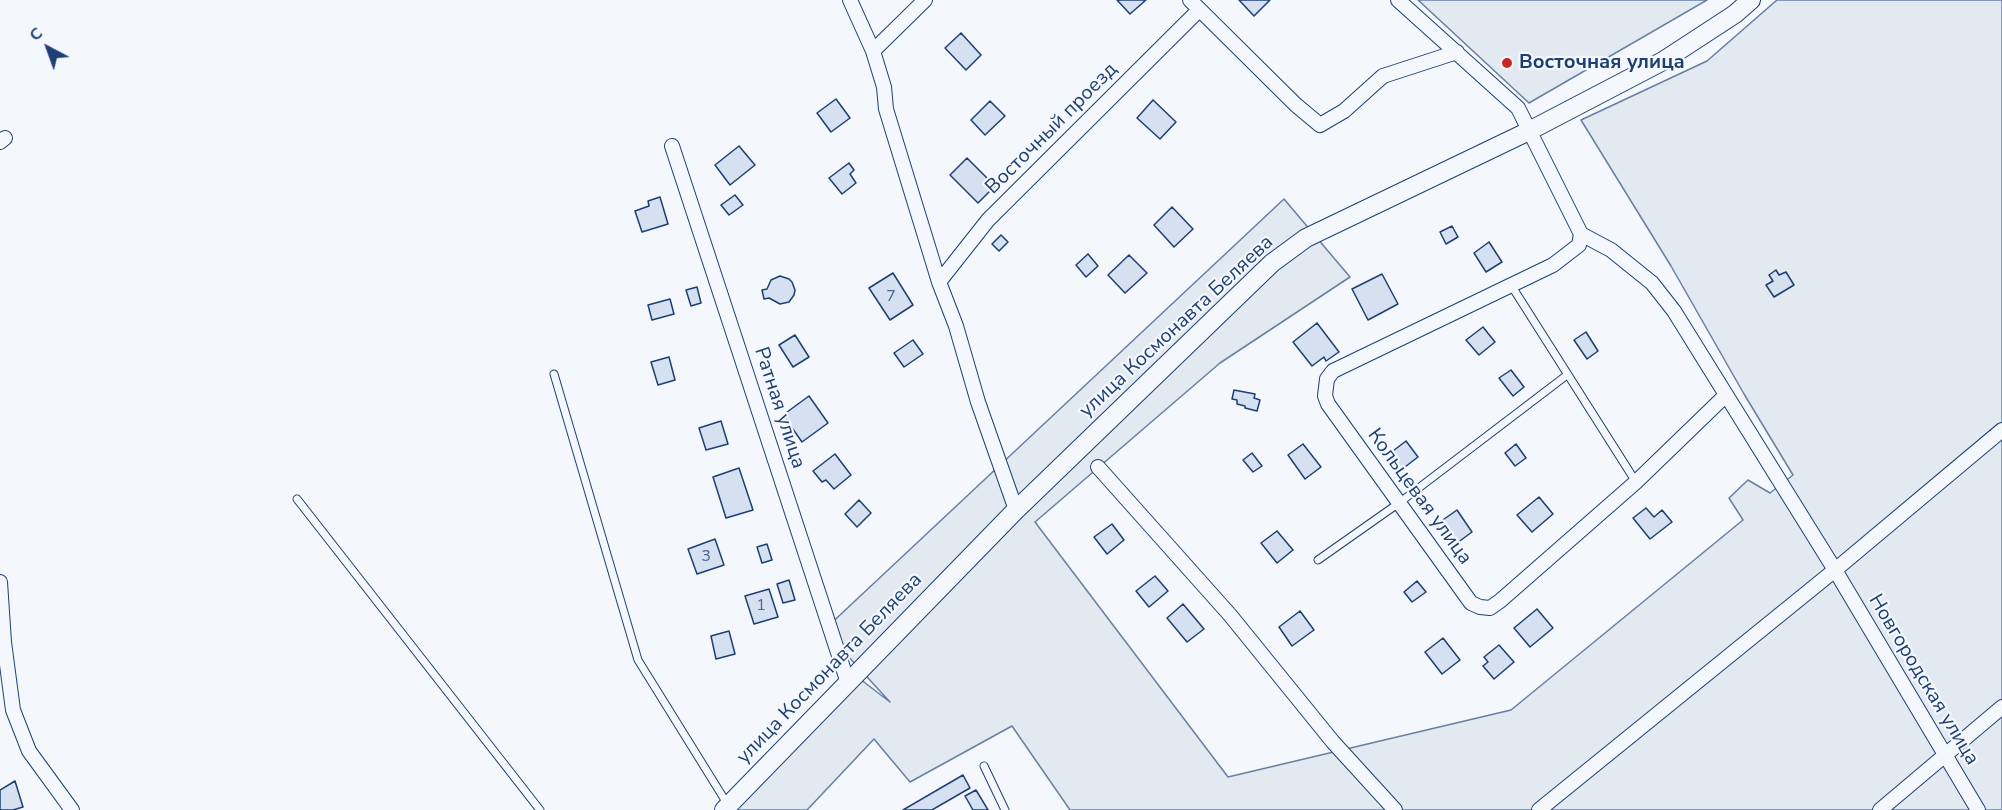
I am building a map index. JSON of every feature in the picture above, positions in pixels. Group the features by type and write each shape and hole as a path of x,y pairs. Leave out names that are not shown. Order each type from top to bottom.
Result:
{"street":[{"path":"850,0 873,51 884,87 886,109 939,282 956,326 978,402 1016,510"},
{"path":"873,51 925,0"},
{"path":"1398,0 1518,108 1581,234"},
{"name":"улица Космонавта Беляева","path":"726,808 1016,510 1272,263 1306,238 1529,131 1663,61 1735,14 1751,0"},
{"path":"1195,5 1296,105 1320,125 1344,111 1383,75 1457,52"},
{"name":"Восточный проезд","path":"939,282 988,220 1195,5"},
{"name":"Ратная улица","path":"672,146 848,683"},
{"name":"Кольцевая улица","path":"1581,234 1579,245 1553,265 1333,371 1327,379 1325,396 1328,404 1471,603 1490,608 1636,482 1726,395"},
{"name":"Новгородская улица","path":"1581,234 1611,250 1652,284 1674,311 1835,570 1978,810"},
{"path":"1539,810 1835,570 2002,430"},
{"path":"1098,467 1230,615 1333,742 1395,810"},
{"path":"0,582 4,642 13,710 28,751 72,810"},
{"path":"1880,810 2002,707"}],"lane":[{"path":"1511,285 1636,482"},
{"path":"554,374 638,660 726,808"},
{"path":"1318,560 1399,503 1567,375"},
{"path":"297,499 540,810"},
{"path":"984,766 1005,810"}],"shaded area":[{"path":"1418,0 1707,0 1529,103"},
{"path":"1777,0 2002,0 2002,810 1070,810 1012,726 910,782 874,739 807,810 735,810 860,679 890,702 824,630 1284,199 1350,277 1220,363 1035,522 1228,777 1511,710 1743,520 1729,498 1748,480 1770,493 1793,475 1671,266 1581,120 1707,61"}],"building":[{"path":"1117,0 1146,0 1130,14"},
{"path":"1239,0 1270,0 1254,16"},
{"path":"961,33 981,55 966,70 945,48"},
{"path":"836,99 850,118 831,132 817,113"},
{"path":"1153,100 1176,122 1160,139 1137,118"},
{"path":"990,101 1005,116 985,135 971,120"},
{"path":"739,146 755,165 730,185 715,165"},
{"path":"967,158 995,186 978,203 950,175"},
{"path":"849,163 854,170 850,174 856,183 842,194 829,178"},
{"path":"735,195 743,205 729,215 721,205"},
{"path":"660,197 668,224 642,232 635,211 649,206 648,201"},
{"path":"1172,207 1193,229 1174,247 1154,225"},
{"path":"1452,226 1458,237 1446,244 1440,232"},
{"path":"1001,235 1008,242 999,251 992,244"},
{"path":"1489,242 1502,262 1486,272 1474,253"},
{"path":"1088,254 1098,266 1086,277 1076,265"},
{"path":"1129,255 1147,273 1125,293 1108,275"},
{"path":"1776,270 1779,275 1786,272 1794,285 1774,297 1766,285 1773,281 1769,275"},
{"path":"893,273 913,305 890,320 869,288"},
{"path":"1382,274 1398,304 1368,320 1352,289"},
{"path":"780,276 792,282 794,295 789,302 780,304 769,298 764,299 762,290 767,289 771,280"},
{"path":"697,287 701,303 691,306 686,290"},
{"path":"670,299 674,314 652,320 648,305"},
{"path":"1317,323 1339,352 1326,361 1324,357 1312,366 1293,342"},
{"path":"1483,327 1495,342 1479,355 1466,340"},
{"path":"1586,332 1598,351 1587,359 1574,340"},
{"path":"795,335 809,357 793,367 779,345"},
{"path":"913,340 923,354 904,367 894,353"},
{"path":"669,357 675,380 658,385 651,362"},
{"path":"1511,370 1524,387 1513,396 1499,378"},
{"path":"1234,390 1255,394 1254,398 1260,400 1257,411 1237,404 1237,400 1232,399"},
{"path":"809,396 828,423 802,442 783,415"},
{"path":"721,421 728,444 706,450 699,428"},
{"path":"1406,441 1418,457 1401,470 1389,454"},
{"path":"1303,444 1321,467 1305,479 1288,455"},
{"path":"1516,444 1526,458 1515,466 1505,453"},
{"path":"1252,453 1262,466 1253,472 1243,460"},
{"path":"835,454 851,475 834,489 826,480 822,482 813,471"},
{"path":"739,468 753,510 726,518 713,477"},
{"path":"1539,497 1553,514 1532,532 1517,515"},
{"path":"859,500 871,513 857,527 845,514"},
{"path":"1646,508 1654,517 1662,510 1672,522 1650,539 1633,518"},
{"path":"1457,510 1472,532 1453,546 1437,524"},
{"path":"1112,524 1124,540 1107,554 1094,537"},
{"path":"1277,531 1293,550 1277,563 1261,543"},
{"path":"715,539 724,565 697,574 688,549"},
{"path":"767,544 772,560 762,563 757,547"},
{"path":"1155,576 1168,591 1149,607 1136,591"},
{"path":"789,580 795,600 783,603 777,584"},
{"path":"1417,581 1426,592 1412,602 1404,592"},
{"path":"769,589 778,617 754,624 745,596"},
{"path":"1183,604 1204,629 1187,642 1167,618"},
{"path":"1537,609 1553,628 1530,647 1514,628"},
{"path":"1300,611 1314,630 1292,646 1279,627"},
{"path":"729,631 735,654 716,659 711,636"},
{"path":"1443,638 1460,660 1442,674 1425,652"},
{"path":"1499,645 1514,662 1494,679 1483,666 1488,662 1484,657"},
{"path":"963,775 970,788 932,810 903,810"},
{"path":"15,781 23,807 0,810 0,790"},
{"path":"976,790 988,810 973,810 965,796"}],"place":[{"name":"Восточная улица","path":"1507,63"}]}
